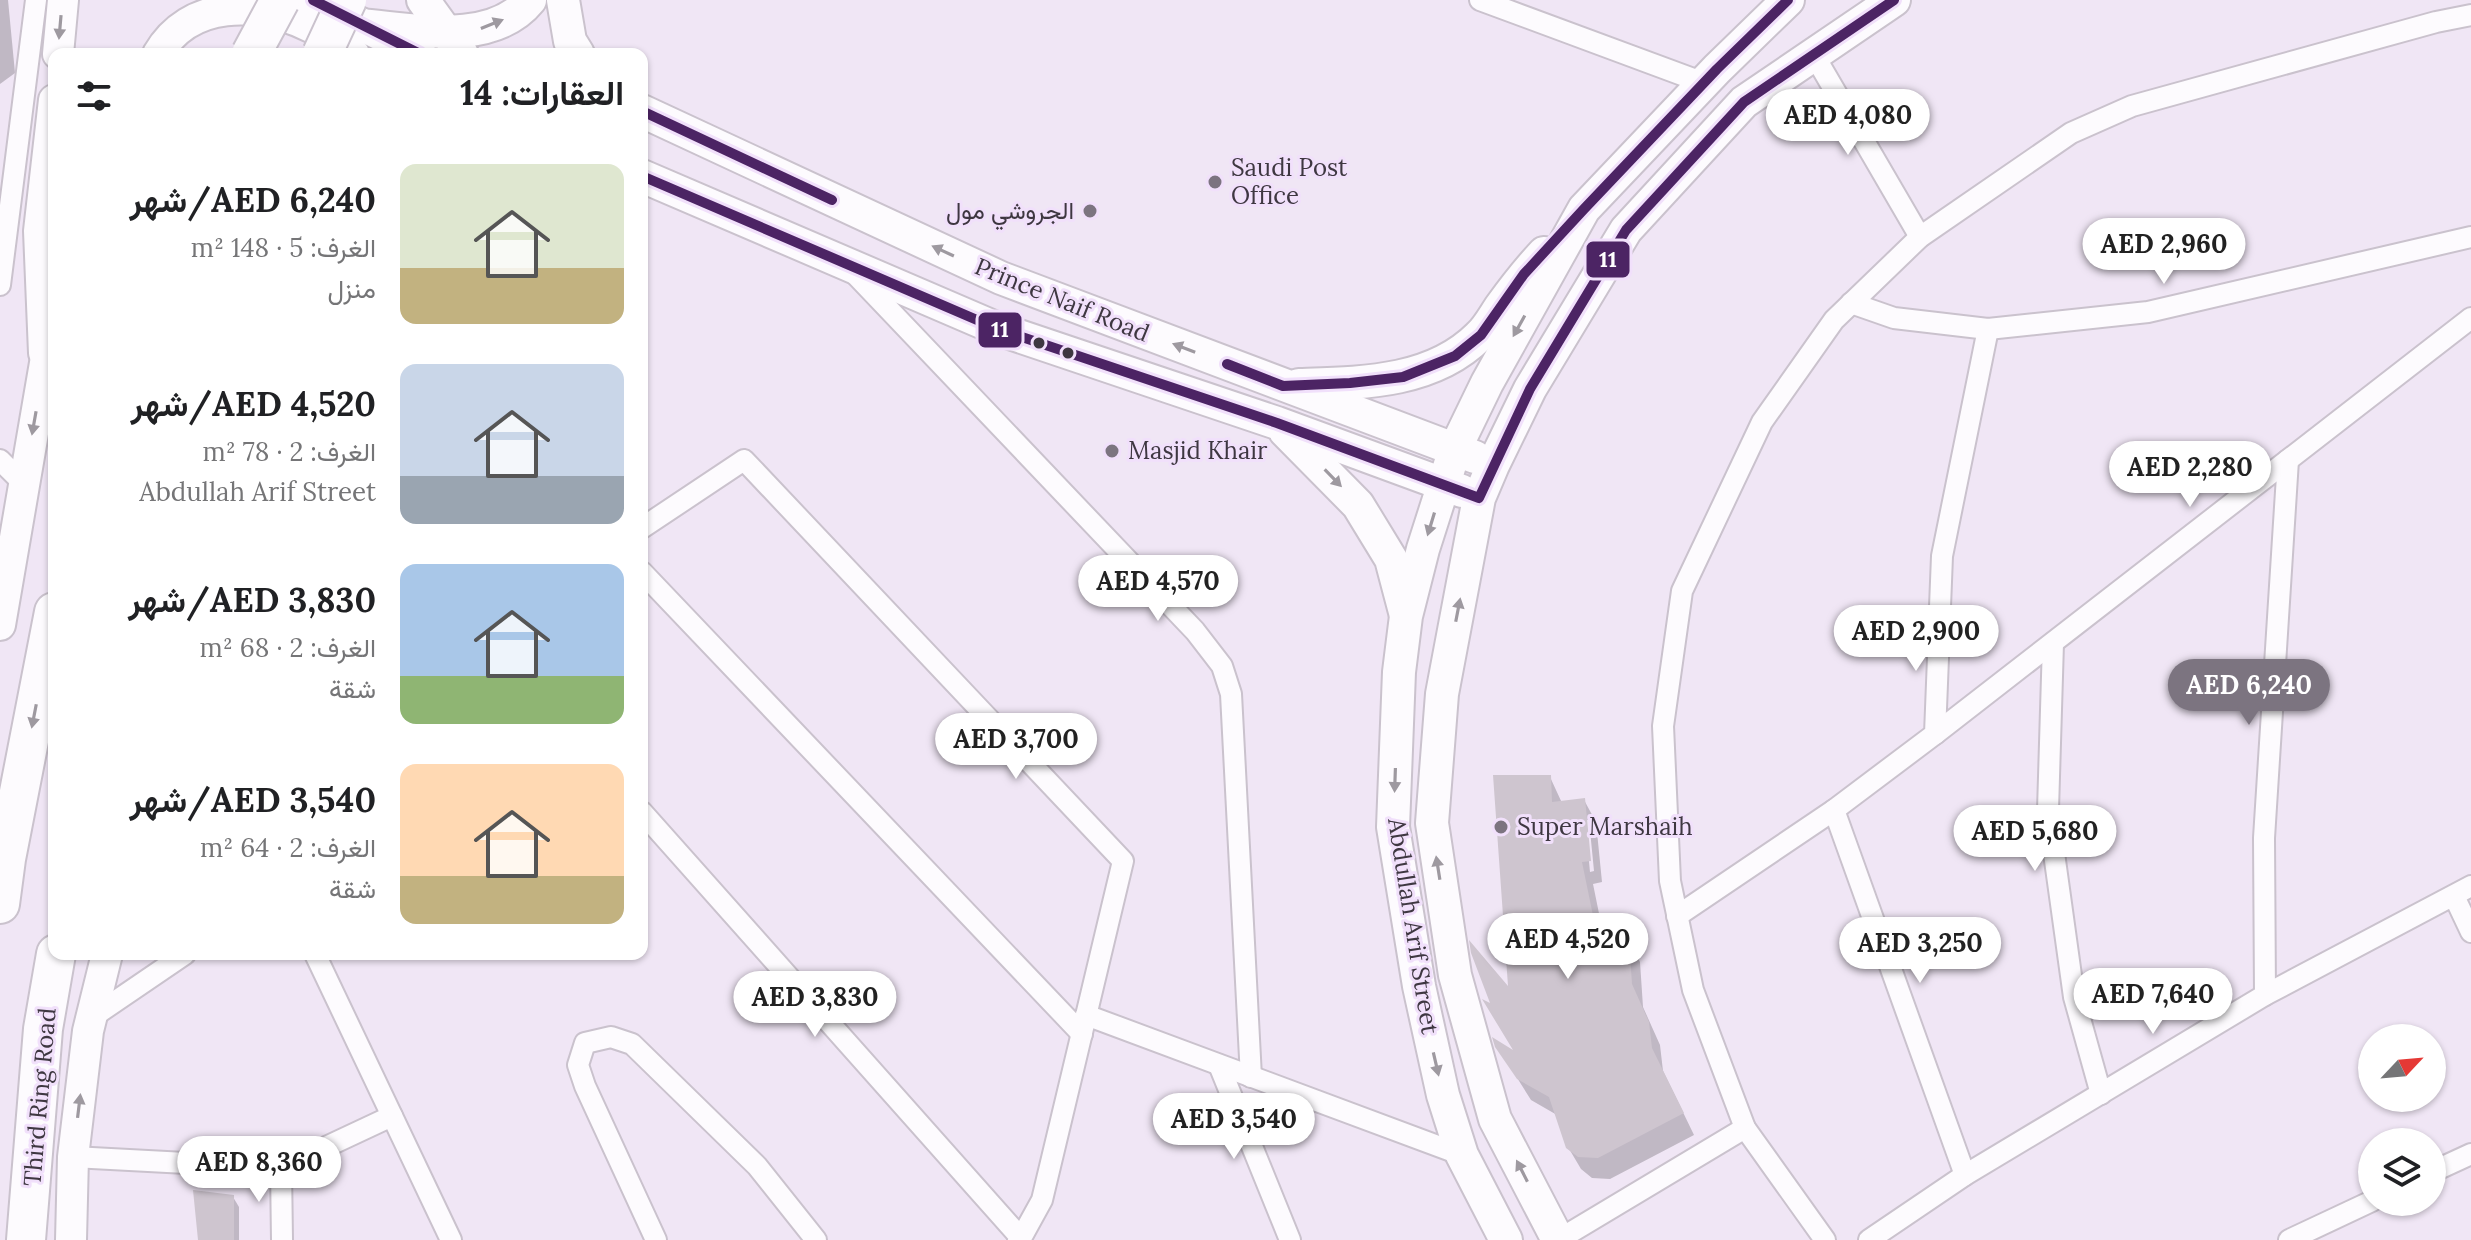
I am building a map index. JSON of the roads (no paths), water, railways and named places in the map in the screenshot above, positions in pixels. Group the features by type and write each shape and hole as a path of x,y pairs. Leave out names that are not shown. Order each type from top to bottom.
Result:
{"highway":[{"path":"254,48 280,0"},
{"path":"329,48 354,26"},
{"path":"0,904 48,643"},
{"name":"Third Ring Road","path":"26,1240 43,1029 55,960"}],"main road":[{"path":"59,48 63,0"},
{"path":"313,0 354,26 455,43 507,18 530,0"},
{"path":"396,0 419,38"},
{"path":"563,0 570,41 574,48"},
{"name":"Abdullah Arif Street","path":"1506,1240 1462,1155 1443,1095 1419,986 1393,827 1399,672 1406,616 1455,449 1487,383 1584,209 1788,0"},
{"path":"1493,465 1530,389 1626,230 1744,102 1894,0"},
{"path":"162,48 177,24 194,11 239,2 300,21 347,46 354,26"},
{"name":"Prince Naif Road","path":"648,114 1001,278 1493,465"},
{"path":"45,363 39,231 48,152"},
{"name":"Prince Naif Road","path":"648,179 998,329 1277,423 1479,498"},
{"path":"1283,386 1403,377 1455,356 1481,335 1524,274 1584,209"},
{"path":"0,625 48,352"},
{"path":"1277,423 1358,505 1391,559 1406,616"},
{"name":"Abdullah Arif Street","path":"1493,465 1479,498 1442,694 1432,823 1455,975 1495,1119 1558,1240"},
{"path":"71,1240 73,1157 91,1018 106,960"}],"street":[{"path":"0,285 7,184 36,0"},
{"path":"1480,0 1704,83"},
{"path":"1825,1240 1745,1128 1693,990 1670,881 1663,726 1682,591 1762,422 1834,320 1920,237 2071,133 2132,106 2471,15"},
{"path":"1814,55 1920,237"},
{"path":"1851,303 1894,318 1988,329 2148,312 2471,237"},
{"path":"847,266 1195,631 1222,666 1231,694 1251,1077"},
{"path":"1677,916 1834,810 2470,320"},
{"path":"1935,734 1942,556 1988,329"},
{"path":"0,460 23,483"},
{"path":"648,524 744,460 1123,861 1042,1200 1019,1239 648,819"},
{"path":"2265,995 2264,838 2288,460"},
{"path":"648,578 1084,1024 1219,1065 1462,1155"},
{"path":"2053,643 2048,810 2074,997 2101,1094"},
{"path":"1834,810 1965,1175"},
{"path":"1869,1240 1965,1175 2265,995 2462,891 2471,932"},
{"path":"91,1018 176,960"},
{"path":"318,960 451,1240"},
{"path":"656,1240 585,1086 578,1065 585,1043 611,1037 632,1044 757,1166 816,1240"},
{"path":"1219,1065 1290,1240"},
{"path":"73,1157 281,1168 392,1116"},
{"path":"1558,1240 1745,1128"},
{"path":"2446,1166 2471,1154"},
{"path":"281,1168 282,1240"},
{"path":"2289,1240 2358,1208"}],"place":[{"name":"Saudi Post Office","path":"1215,182"},
{"name":"الجروشي مول","path":"1090,211"},
{"name":"Masjid Khair","path":"1112,451"},
{"name":"Super Marshaih","path":"1501,827"}]}
